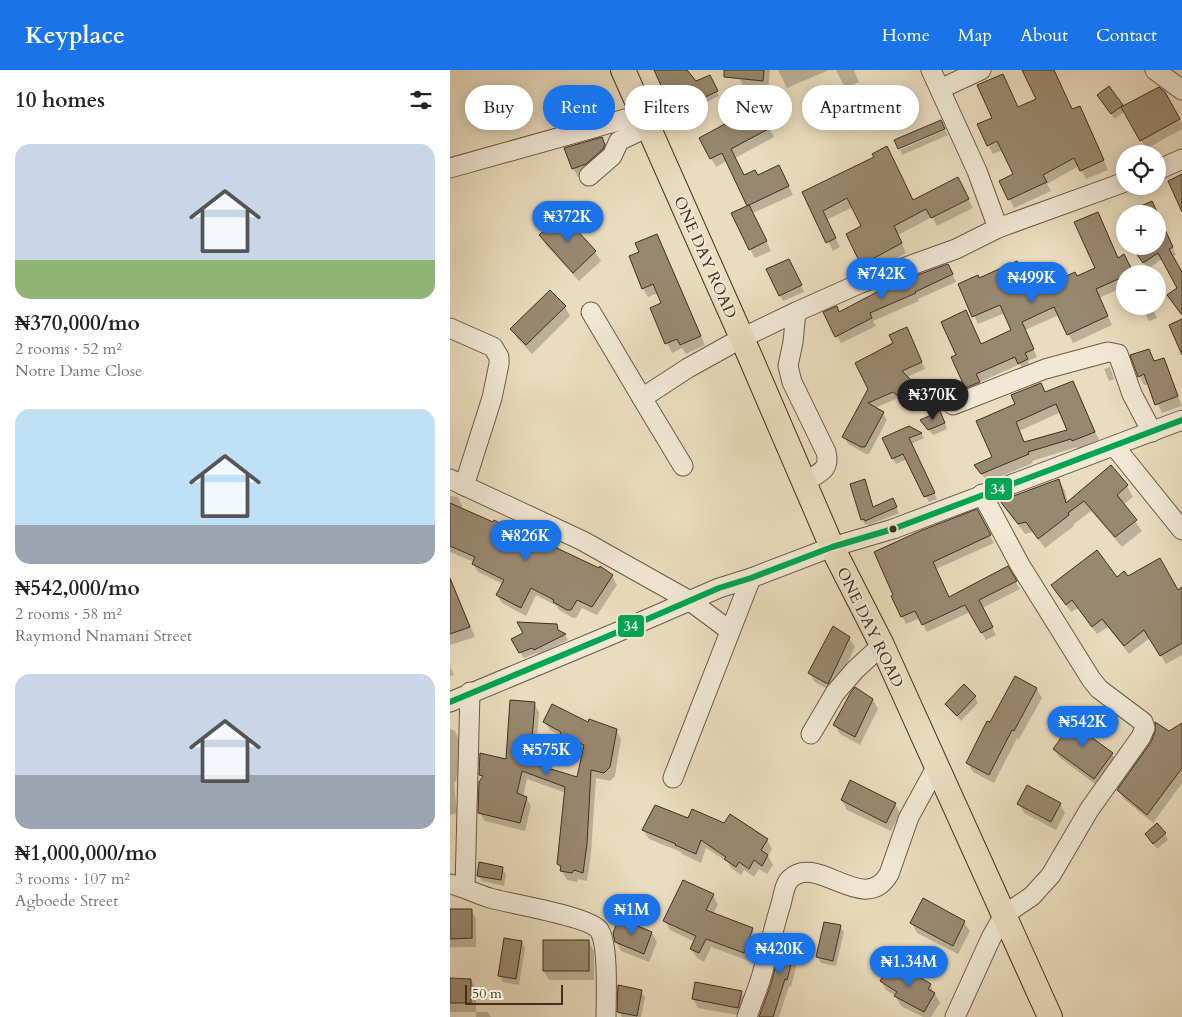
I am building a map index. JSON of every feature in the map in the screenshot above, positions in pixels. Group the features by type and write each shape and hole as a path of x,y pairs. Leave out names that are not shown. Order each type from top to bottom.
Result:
{"main road":[{"name":"ONE DAY ROAD","path":"623,70 630,85"},
{"name":"ONE DAY ROAD","path":"650,130 832,546 882,645 1050,1017"}],"street":[{"path":"931,70 977,171 998,228"},
{"path":"940,89 980,70"},
{"path":"1155,70 1182,90"},
{"path":"450,168 625,126"},
{"path":"589,176 612,156 619,141 634,130"},
{"path":"1166,166 1182,159"},
{"path":"642,398 688,368 742,338 796,312 861,283 956,249 998,228 1116,185"},
{"path":"591,312 683,466"},
{"path":"796,312 788,366 792,382 826,452 828,462 826,468 804,482"},
{"path":"450,328 494,347 499,357 492,398 457,482 574,536 690,601 730,630"},
{"path":"953,406 1045,369 1108,352 1118,354 1132,394 1152,432"},
{"path":"450,702 719,588 751,578 832,546 894,529 982,494 1182,420"},
{"path":"1115,446 1182,530"},
{"path":"955,1017 991,938 1004,915 1032,896 1051,875 1089,810 1142,737 1144,728 1143,722 1099,689 1090,679 1020,565 982,494"},
{"path":"672,778 751,578"},
{"path":"811,734 835,693 855,670 882,645"},
{"path":"470,692 458,886 489,897 575,918 594,925 601,934 605,948 606,1017"},
{"path":"747,1017 760,980 788,880 804,872 855,888 870,889 886,880 909,817 937,766"}],"building":[{"path":"654,70 687,70 696,81 710,75 718,91 708,96 708,85 661,85"},
{"path":"724,70 764,70 763,81 724,77"},
{"path":"1022,70 1054,70 1072,109 1080,106 1104,160 1080,171 1074,158 1043,175 1047,182 1008,200 999,181 1013,174 997,141 987,146 977,124 992,118 977,85 1003,74 1018,107 1036,99"},
{"path":"1109,86 1123,105 1111,114 1097,95"},
{"path":"1159,87 1165,92 1180,119 1140,141 1121,107"},
{"path":"941,120 945,129 898,149 894,140"},
{"path":"718,128 718,130 766,130 731,149 744,175 755,170 758,175 779,165 789,186 747,206 722,153 710,159 699,138"},
{"path":"602,137 605,145 603,149 586,164 572,169 564,148"},
{"path":"887,146 913,200 958,177 969,199 931,218 926,209 894,226 902,243 861,265 846,234 861,226 847,198 823,211 836,238 826,243 802,192 874,157 872,154"},
{"path":"1182,174 1182,212 1168,181"},
{"path":"1152,201 1154,205 1143,205"},
{"path":"749,205 767,241 749,250 731,213"},
{"path":"1098,212 1116,255 1118,258 1124,255 1130,265 1116,265 1116,280 1096,289 1108,316 1067,335 1054,307 1022,322 1034,349 1025,353 1028,359 1018,364 1015,357 976,374 980,382 965,388 951,357 956,355 941,322 966,310 981,344 1011,330 1000,305 972,317 958,284 978,275 979,278 1017,261 1031,292 1075,272 1077,276 1095,268 1074,222"},
{"path":"562,214 596,251 573,273 539,235"},
{"path":"1166,232 1173,247 1169,249 1182,272 1182,315 1167,295 1177,288 1159,255 1166,255"},
{"path":"657,234 701,336 680,345 677,339 665,344 650,308 661,303 653,284 642,289 629,256 639,252 635,243"},
{"path":"1137,255 1155,255 1143,263"},
{"path":"789,259 802,285 779,296 766,269"},
{"path":"948,264 953,274 870,313 872,318 835,337 823,312 837,306 839,312 877,292 876,290"},
{"path":"550,290 566,306 526,345 510,329"},
{"path":"1182,319 1182,355 1169,325"},
{"path":"907,327 922,362 902,371 913,382 898,396 893,392 868,403 884,412 865,447 861,447 842,437 868,389 855,363 893,343 889,335"},
{"path":"1149,349 1154,361 1164,358 1178,396 1155,405 1144,374 1138,377 1130,355"},
{"path":"1073,381 1095,432 1072,441 1071,439 1028,452 1029,454 981,474 974,465 992,457 976,421 1015,404 1011,395 1041,383 1045,392","holes":["1056,404 1067,430 1024,442 1016,422"]},
{"path":"940,411 945,423 928,430 920,420"},
{"path":"909,426 922,433 909,438 935,493 924,497 903,454 892,459 882,438"},
{"path":"1111,465 1128,485 1117,495 1137,520 1115,537 1084,501 1038,539 1026,522 1018,524 1000,501 1059,479 1066,503"},
{"path":"865,479 873,507 893,498 897,507 865,521 864,519 861,520 850,484"},
{"path":"450,503 493,522 494,520 523,536 527,530 544,542 599,568 600,566 613,575 592,607 577,600 571,610 567,610 553,602 554,600 531,588 521,608 496,595 504,580 472,564 475,557 450,546"},
{"path":"977,509 991,535 933,562 949,597 1008,566 1017,581 979,600 993,627 981,633 965,605 922,625 915,611 901,617 874,552 920,531"},
{"path":"1097,550 1117,577 1124,571 1128,576 1160,558 1178,590 1182,587 1182,643 1160,656 1144,630 1124,646 1102,619 1092,627 1072,600 1066,605 1051,585"},
{"path":"450,578 470,627 450,634"},
{"path":"517,622 557,624 558,630 566,634 534,650 532,648 519,653 511,639 523,633"},
{"path":"833,626 850,637 828,684 808,673"},
{"path":"1015,676 1037,688 1014,731 1012,730 989,775 966,763 987,721 990,722"},
{"path":"964,684 976,696 957,716 945,704"},
{"path":"855,687 873,699 855,737 833,725"},
{"path":"510,700 535,702 530,763 577,777 584,745 560,734 561,732 543,722 552,704 588,722 589,719 617,729 610,767 604,773 591,770 587,844 583,873 574,870 572,873 560,871 561,866 557,864 565,787 522,771 517,793 527,797 520,823 478,813 479,782 483,776 479,775 480,753 506,759"},
{"path":"1084,706 1089,709 1079,728 1113,753 1094,779 1053,749"},
{"path":"1155,722 1169,731 1182,723 1182,768 1147,815 1117,790 1151,742 1155,732"},
{"path":"850,780 896,803 886,823 841,800"},
{"path":"1027,785 1061,803 1051,822 1017,804"},
{"path":"655,805 688,818 692,809 724,823 730,814 768,839 761,850 768,855 762,866 754,860 749,869 739,862 736,867 724,859 726,857 701,840 696,854 675,845 642,830"},
{"path":"1157,823 1166,833 1153,844 1145,834"},
{"path":"479,862 503,867 501,880 477,876"},
{"path":"683,880 714,894 706,910 753,928 744,953 706,939 699,953 690,949 696,936 663,921"},
{"path":"923,898 965,921 953,946 910,923"},
{"path":"450,909 472,909 472,938 450,939"},
{"path":"619,918 652,932 644,954 615,942 613,933"},
{"path":"824,922 841,925 833,961 816,957"},
{"path":"784,934 798,938 787,980 785,979 773,1017 759,1017 771,984"},
{"path":"504,938 522,941 516,979 498,976"},
{"path":"543,940 589,940 589,971 543,971"},
{"path":"900,965 931,984 928,989 935,993 924,1012 894,996 897,992 880,981 888,968 896,973"},
{"path":"450,978 471,979 471,1003 450,1003"},
{"path":"695,982 742,991 738,1008 692,999"},
{"path":"618,985 642,990 637,1016 617,1012"}],"transit line":[{"name":"34","path":"450,702 719,588 751,578 832,547 893,529 1182,420"}]}
